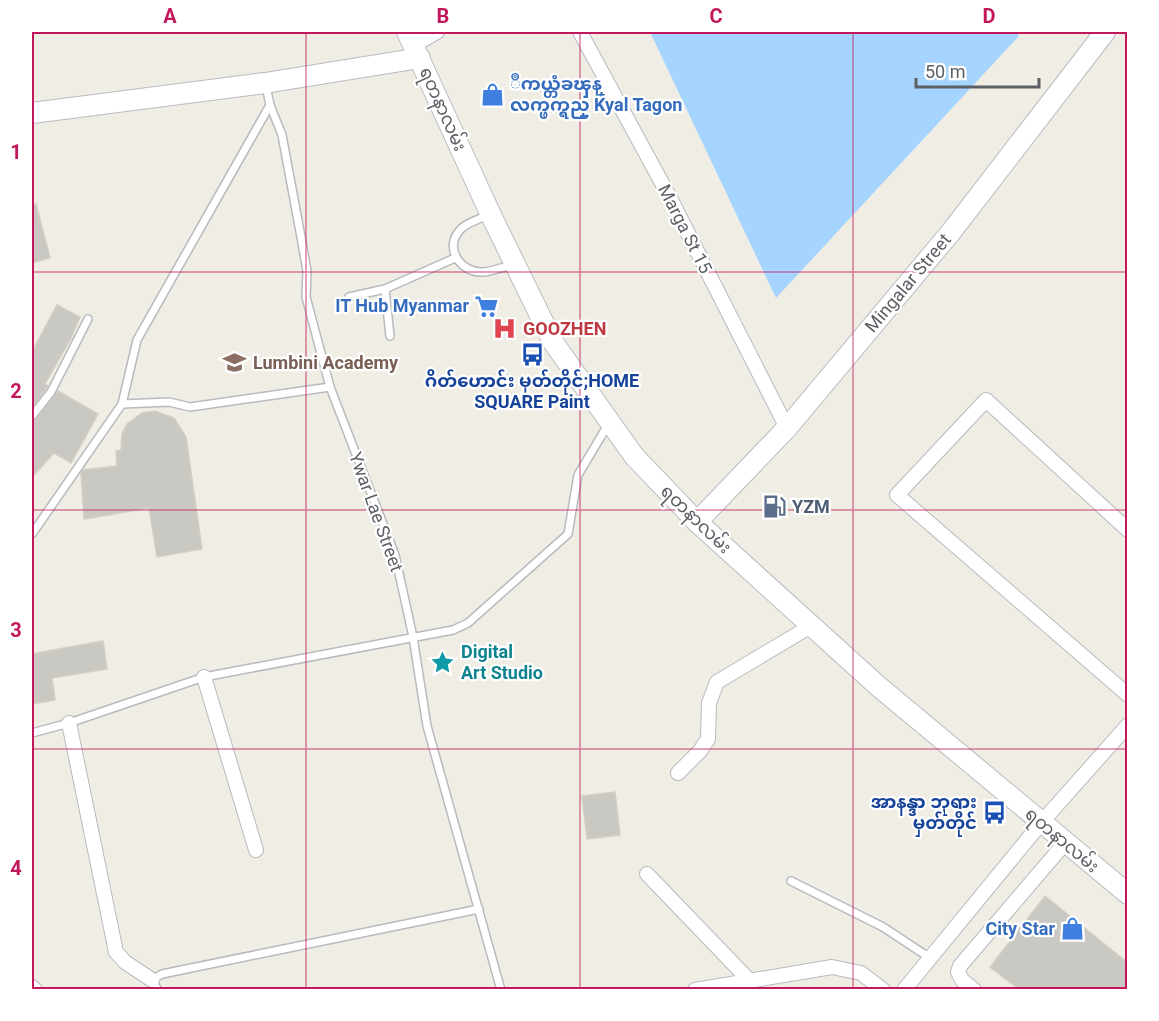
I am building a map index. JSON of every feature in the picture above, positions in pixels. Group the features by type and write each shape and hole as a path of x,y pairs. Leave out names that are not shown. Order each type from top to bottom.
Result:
{"main road":[{"name":"Mingalar Street","path":"697,522 787,428 951,232 1105,32"},
{"path":"32,113 265,83 414,45"},
{"name":"ရတနာလမ်း","path":"414,45 490,213 553,342 634,456 697,522 878,686 1128,894"}],"street":[{"path":"414,45 437,32"},
{"name":"Marga St 15","path":"580,32 669,196 787,428"},
{"path":"1128,530 986,400 897,495 1128,695"},
{"path":"678,773 700,751 708,739 709,703 717,682 811,626"},
{"path":"204,676 256,850"},
{"path":"69,723 116,952 125,962 155,985"},
{"path":"903,990 1041,823 1128,725"},
{"path":"974,990 962,980 958,972 960,966 1065,843"},
{"path":"647,874 748,979"},
{"path":"695,990 748,979 832,967 861,973 883,990"}],"lane":[{"name":"Ywar Lae Street","path":"265,83 270,105 282,135 307,271 306,297 330,387 395,555 413,637 427,726 501,990"},
{"path":"32,534 122,404 137,340 270,105"},
{"path":"490,213 462,228 453,243 455,258 466,269 483,272 515,264"},
{"path":"349,297 385,289 455,258"},
{"path":"385,289 390,336"},
{"path":"32,416 51,392 88,319"},
{"path":"122,404 169,402 190,407 330,387"},
{"path":"32,733 69,723 204,676 453,630 468,623 568,534 578,475 609,423"},
{"path":"791,881 882,927 930,958"},
{"path":"155,985 162,974 479,909"}],"water":[{"path":"650,32 1017,32 1019,36 776,298"}],"building":[{"path":"36,204 50,258 32,263 32,205"},
{"path":"57,305 80,317 45,384 48,386 32,408 32,352"},
{"path":"58,391 98,414 71,463 54,453 32,477 32,422"},
{"path":"155,411 174,418 186,437 202,549 157,557 149,508 84,519 81,472 117,466 116,451 121,450 122,434 127,424 142,413"},
{"path":"103,641 107,669 52,678 55,700 32,704 32,654"},
{"path":"615,792 620,835 587,839 582,796"},
{"path":"1045,896 1128,963 1128,990 1020,990 990,967"}],"place":[{"name":"ဳကယ္တံခၾန္ လက္ဖက္ရည္ Kyal Tagon","path":"492,94"},
{"name":"IT Hub Myanmar","path":"487,306"},
{"name":"GOOZHEN","path":"505,329"},
{"name":"ဂိတ်ဟောင်း မှတ်တိုင်;HOME SQUARE Paint","path":"532,355"},
{"name":"Lumbini Academy","path":"235,363"},
{"name":"YZM","path":"774,507"},
{"name":"Digital Art Studio","path":"443,662"},
{"name":"အာနန္ဒာ ဘုရား မှတ်တိုင်","path":"995,812"},
{"name":"City Star","path":"1073,929"}]}
